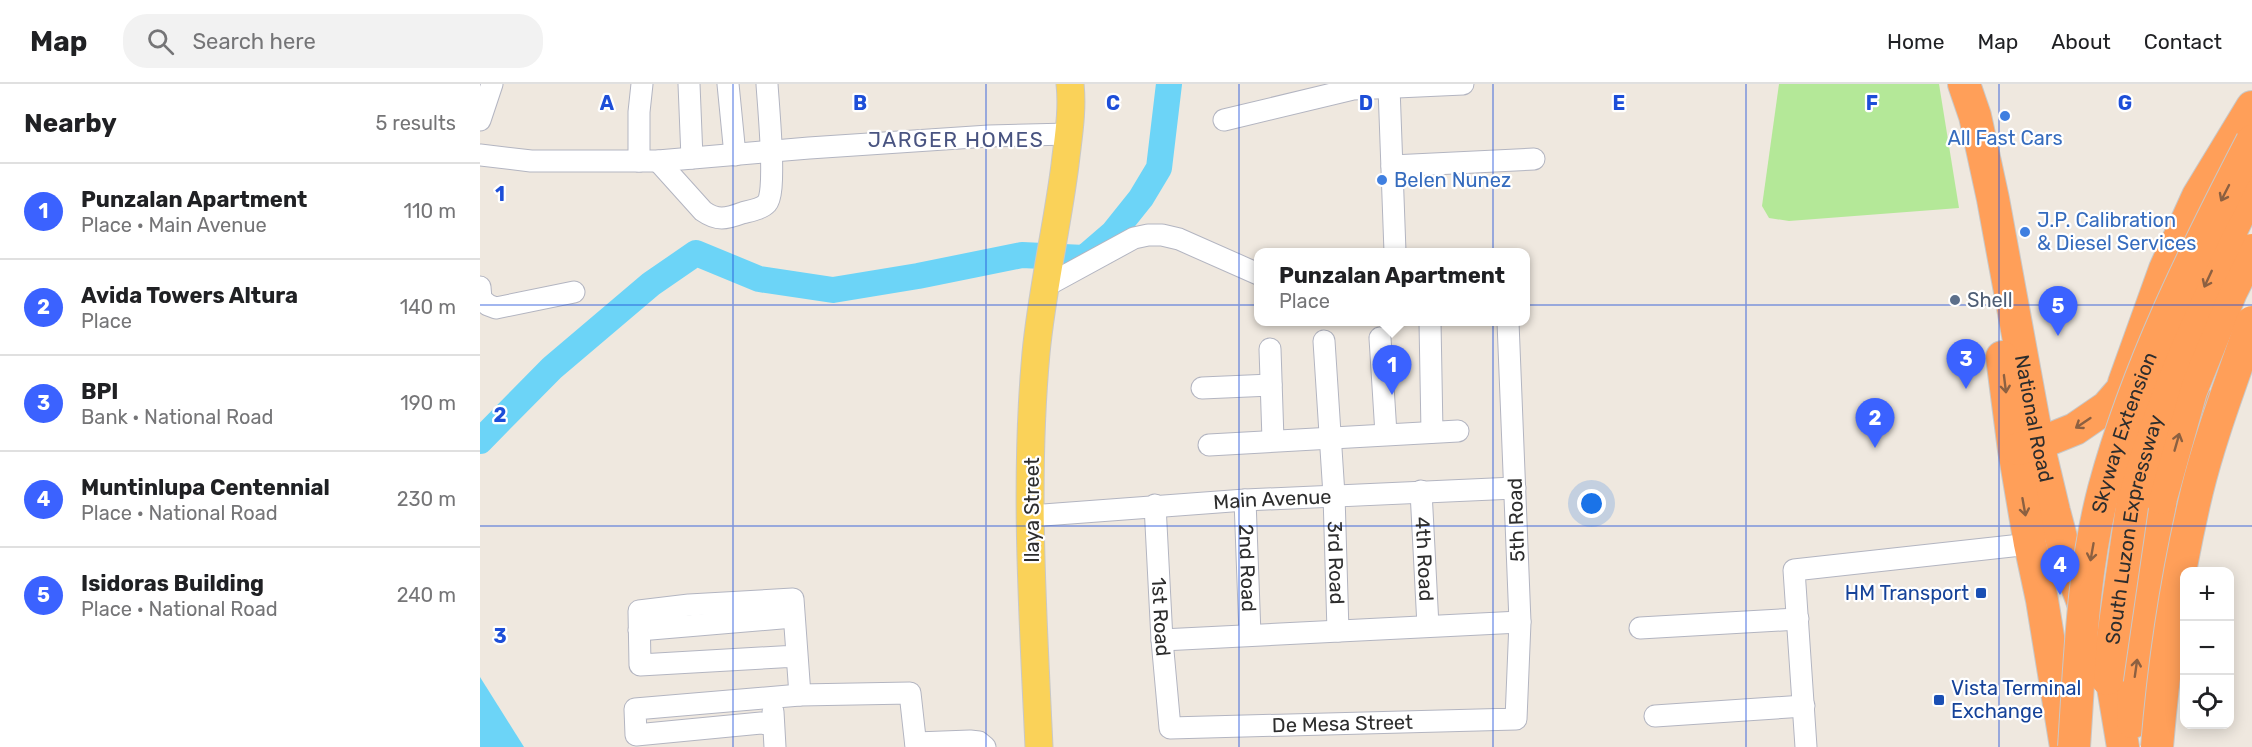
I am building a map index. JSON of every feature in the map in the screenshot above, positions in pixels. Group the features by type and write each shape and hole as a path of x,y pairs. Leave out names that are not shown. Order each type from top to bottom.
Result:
{"highway":[{"name":"National Road","path":"1963,84 1975,116 1991,189 2026,447 2030,544 2051,651 2066,747"},
{"path":"2120,392 2164,269 2198,196 2252,107"},
{"name":"Skyway Extension","path":"2074,747 2086,588 2104,489 2144,372 2186,271 2252,141"},
{"name":"South Luzon Expressway","path":"2105,747 2107,679 2134,493 2168,374 2206,282 2252,188"},
{"name":"South Luzon Expressway","path":"2133,747 2134,685 2161,498 2191,391 2231,292 2252,250"},
{"path":"2143,747 2178,551 2192,488 2215,413 2252,323"},
{"path":"2157,747 2161,702 2182,562 2197,489 2211,440 2252,323"},
{"path":"2026,447 2075,429 2107,407 2120,392 2132,384 2168,386 2215,413"},
{"name":"National Road","path":"2026,447 2112,681 2123,747"},
{"path":"2051,651 2067,643 2084,641 2098,644"}],"main road":[{"name":"Ilaya Street","path":"1039,747 1030,516 1035,368 1047,280 1058,223 1069,134 1070,84"}],"street":[{"path":"480,120 492,84"},
{"path":"642,84 639,112 648,161 703,211 712,217 725,219 769,202 771,197 772,151 767,84"},
{"path":"689,84 692,158"},
{"path":"728,84 735,154"},
{"path":"1224,120 1353,89 1463,84"},
{"path":"1389,87 1395,248"},
{"path":"480,155 531,161 648,161 989,136 1069,134"},
{"path":"1392,166 1534,159"},
{"path":"1047,280 1134,238 1148,235 1179,239 1254,272"},
{"path":"480,287 481,299 496,308 574,292"},
{"path":"1430,326 1432,432"},
{"name":"5th Road","path":"1508,326 1520,622 1516,719"},
{"path":"1380,338 1386,434"},
{"name":"3rd Road","path":"1324,341 1334,495 1338,631"},
{"path":"1270,348 1273,440"},
{"path":"1202,388 1271,385"},
{"path":"1209,445 1458,431"},
{"name":"Main Avenue","path":"1030,516 1155,505 1515,488"},
{"name":"4th Road","path":"1421,491 1428,626"},
{"name":"2nd Road","path":"1245,500 1250,635"},
{"name":"1st Road","path":"1155,505 1161,640 1170,728"},
{"path":"1806,747 1794,570 2030,544"},
{"path":"796,656 640,665 639,610 793,599 800,696"},
{"path":"1640,628 1798,619"},
{"path":"1161,640 1520,622"},
{"path":"773,725 761,723 636,735 635,709 800,696 910,693 916,745 970,741 979,742 985,747"},
{"path":"772,698 775,747"},
{"path":"1655,716 1804,706"},
{"name":"De Mesa Street","path":"1170,728 1516,719"}],"green space":[{"path":"1779,84 1939,84 1959,208 1789,221 1769,218 1762,206"}],"water":[{"path":"480,677 524,747 480,747"}],"waterway":[{"path":"480,441 552,368 651,284 696,253 759,279 833,290 1022,255 1084,258 1113,233 1141,198 1159,168 1169,84"}],"place":[{"name":"All Fast Cars","path":"2005,116"},
{"name":"Belen Nunez","path":"1382,180"},
{"name":"J.P. Calibration & Diesel Services","path":"2025,232"},
{"name":"Shell","path":"1955,300"},
{"name":"Isidoras Building","path":"2058,336"},
{"name":"BPI","path":"1966,389"},
{"name":"Punzalan Apartment","path":"1392,395"},
{"name":"Avida Towers Altura","path":"1875,448"},
{"name":"HM Transport","path":"1981,593"},
{"name":"Muntinlupa Centennial","path":"2060,595"},
{"name":"Vista Terminal Exchange","path":"1939,700"}],"district":[{"name":"JARGER HOMES","path":"956,140"}]}
